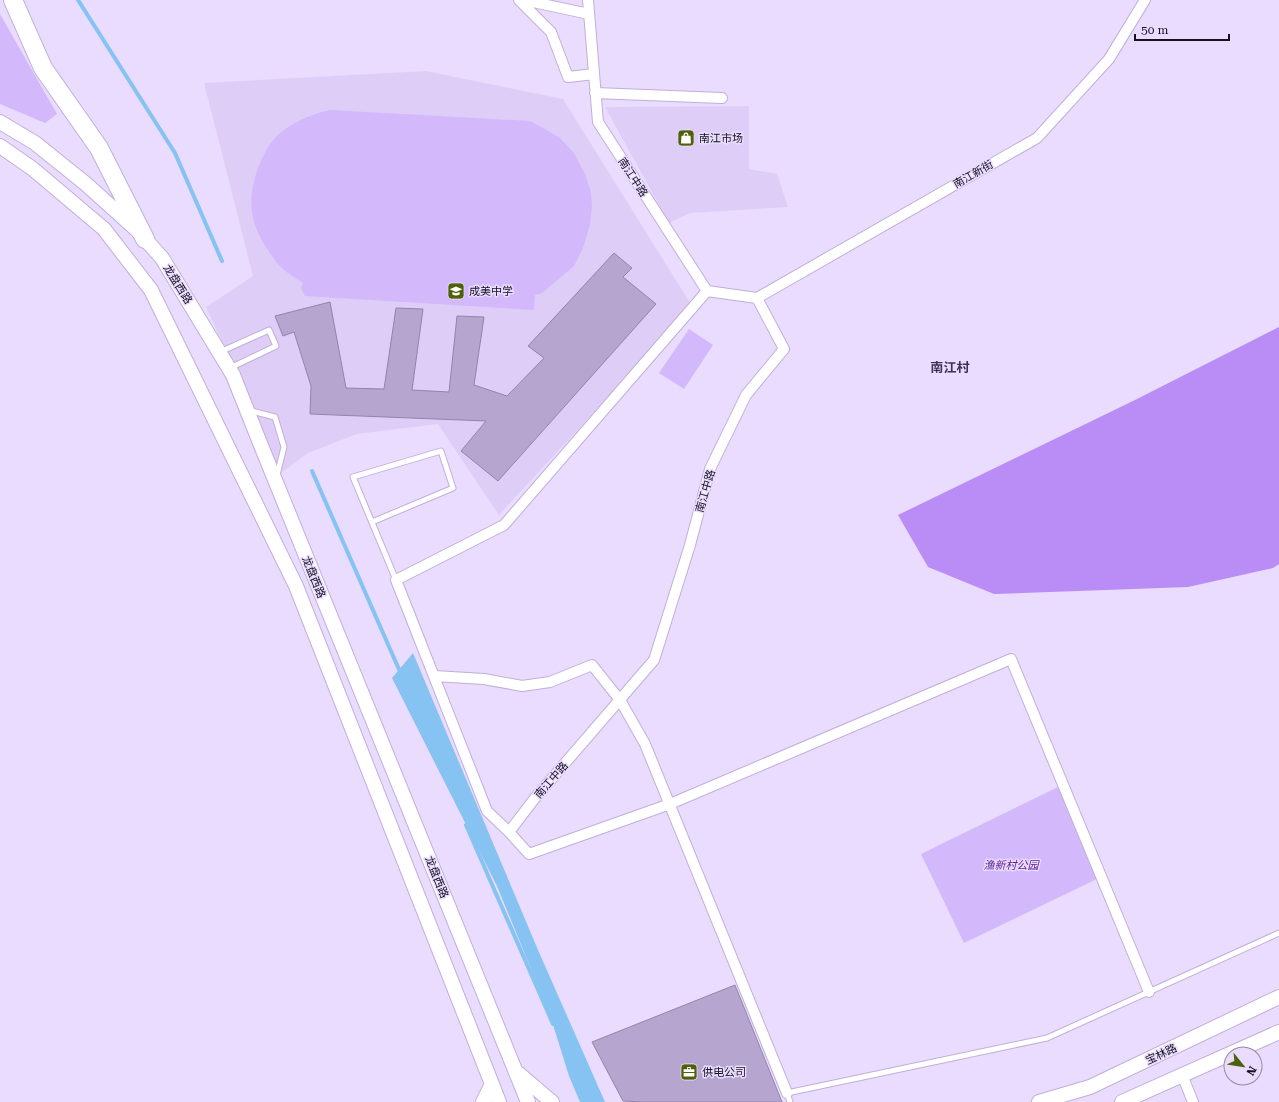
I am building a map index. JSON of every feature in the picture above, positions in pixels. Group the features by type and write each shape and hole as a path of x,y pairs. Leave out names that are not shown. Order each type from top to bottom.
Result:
{"highway":[{"path":"13,0 43,68 99,148 145,239"}],"street":[{"path":"519,0 551,32 568,77 594,74"},
{"path":"524,0 589,14"},
{"name":"南江中路","path":"588,0 598,122 708,291"},
{"name":"南江新街","path":"757,298 1037,138 1110,59 1145,0"},
{"path":"595,93 722,98"},
{"name":"龙盘西路","path":"0,122 35,143 86,184 137,230 162,258 233,375 528,1102"},
{"name":"龙盘西路","path":"0,146 33,168 104,229 151,290 296,586 499,1102"},
{"path":"757,298 708,291 504,525 396,580 487,811 529,854 670,804 1011,659 1149,992"},
{"name":"南江中路","path":"509,832 535,798 654,660 690,545 710,469 746,395 784,349 757,298"},
{"path":"434,676 484,680 522,686 550,682 592,665 620,700 645,744 789,1098"},
{"name":"宝林路","path":"1039,1102 1090,1087 1279,997"},
{"path":"1122,1102 1279,1032"},
{"path":"516,1071 552,1102"},
{"path":"1182,1075 1193,1102"},
{"path":"484,1102 492,1084"}],"lane":[{"path":"220,352 270,330 276,346 229,368"},
{"path":"246,409 275,417 284,446 276,484"},
{"path":"372,522 453,488 441,451 353,477 396,580"},
{"path":"789,1098 1047,1038 1279,933"}],"shaded area":[{"name":"成美中学","path":"426,71 563,99 692,306 499,515 438,424 357,434 308,453 277,476 250,403 206,307 253,276 204,83"},
{"name":"南江市场","path":"749,106 749,169 777,174 788,207 690,213 669,223 605,107"},
{"path":"1279,327 1279,564 1273,568 1188,587 994,594 928,567 898,515 1135,400"}],"green space":[{"path":"0,14 57,114 45,123 0,104"},
{"path":"331,110 530,121 559,137 574,153 585,174 591,192 592,206 590,225 583,248 574,266 542,293 535,295 534,310 305,296 301,288 303,283 280,267 262,240 252,213 252,192 254,181 262,159 267,148 274,139 293,124 311,115"},
{"path":"689,329 713,345 684,389 659,373"},
{"name":"渔新村公园","path":"1058,787 1101,877 964,943 921,854"}],"water":[{"path":"413,653 538,950 605,1102 580,1102 569,1076 550,1015 497,886 392,678"}],"building":[{"path":"614,253 632,268 623,277 656,304 498,481 461,451 486,421 310,414 311,386 294,332 283,336 275,316 330,302 346,388 384,389 396,308 423,309 412,390 449,392 457,316 484,317 474,385 507,396 544,358 528,346"},
{"name":"供电公司","path":"735,985 782,1102 623,1101 592,1042"}],"waterway":[{"path":"78,0 175,153 222,261"},
{"path":"312,471 401,674"},
{"path":"466,825 553,1024"}],"place":[{"name":"南江市场","path":"686,138"},
{"name":"成美中学","path":"456,291"},
{"name":"供电公司","path":"689,1072"}],"district":[{"name":"南江村","path":"950,367"}]}
